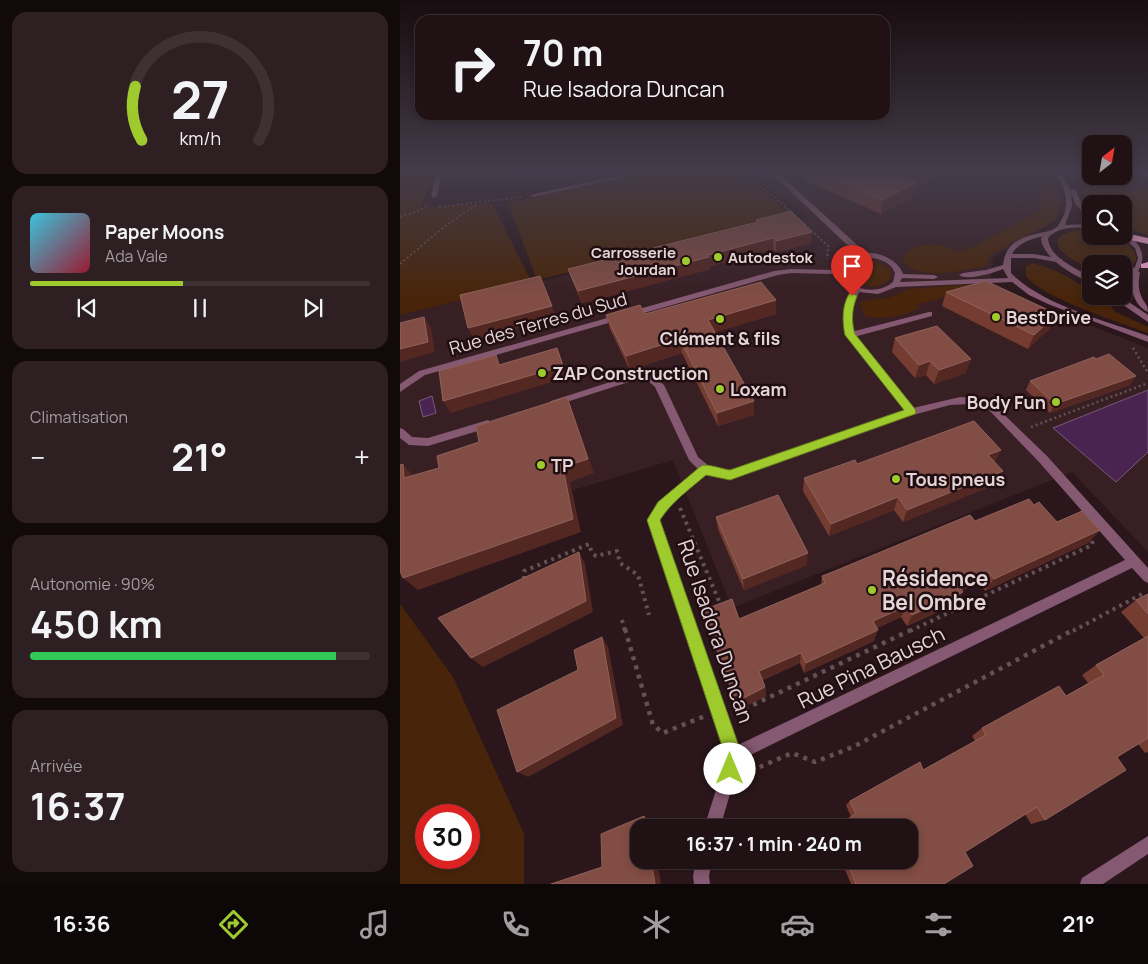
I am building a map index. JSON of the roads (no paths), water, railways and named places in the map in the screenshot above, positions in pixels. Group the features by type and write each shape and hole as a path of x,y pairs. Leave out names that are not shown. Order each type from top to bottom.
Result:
{"highway":[{"path":"1132,238 1148,241"}],"street":[{"path":"818,213 863,255"},
{"path":"1060,227 1068,213"},
{"path":"1082,226 1060,227 1049,233 1018,243 1010,249 1007,256 1007,273 1013,280 1045,299 1148,339"},
{"path":"1049,233 1046,239 1046,246 1051,253 1060,261 1082,274"},
{"path":"1132,242 1144,251 1147,259 1146,266 1132,274"},
{"path":"900,276 894,264 886,260 863,255 842,260 835,272 842,282 857,289 876,291 894,285 1013,280"},
{"path":"1007,256 1034,256 1060,261"},
{"path":"900,276 970,275 1006,266"},
{"path":"1069,266 1082,270"},
{"name":"Rue des Terres du Sud","path":"400,389 422,373 776,273 791,270 835,272"},
{"path":"1136,273 1135,293 1142,305 1148,310"},
{"path":"894,285 900,276"},
{"path":"857,289 850,302 847,325 850,335 911,412"},
{"path":"1127,305 1148,319"},
{"path":"850,335 929,314"},
{"path":"540,407 632,378 649,377 659,385 694,460 705,469 715,473 730,475 911,412 965,399 978,400 989,406 1043,459 1148,577"},
{"path":"400,432 409,441 428,442 493,422"},
{"name":"Rue Isadora Duncan","path":"705,469 667,501 654,520 734,755"},
{"name":"Rue Pina Bausch","path":"734,755 1133,562"},
{"path":"715,819 734,755"},
{"path":"1088,884 1148,844"},
{"path":"702,869 702,884"}],"place":[{"name":"Autodestok","path":"718,257"},
{"name":"Carrosserie Jourdan","path":"686,261"},
{"name":"BestDrive","path":"996,317"},
{"name":"Clément & fils","path":"720,319"},
{"name":"ZAP Construction","path":"542,373"},
{"name":"Loxam","path":"720,389"},
{"name":"Body Fun","path":"1056,402"},
{"name":"TP","path":"541,465"},
{"name":"Tous pneus","path":"896,479"},
{"name":"Résidence Bel Ombre","path":"872,590"}]}
